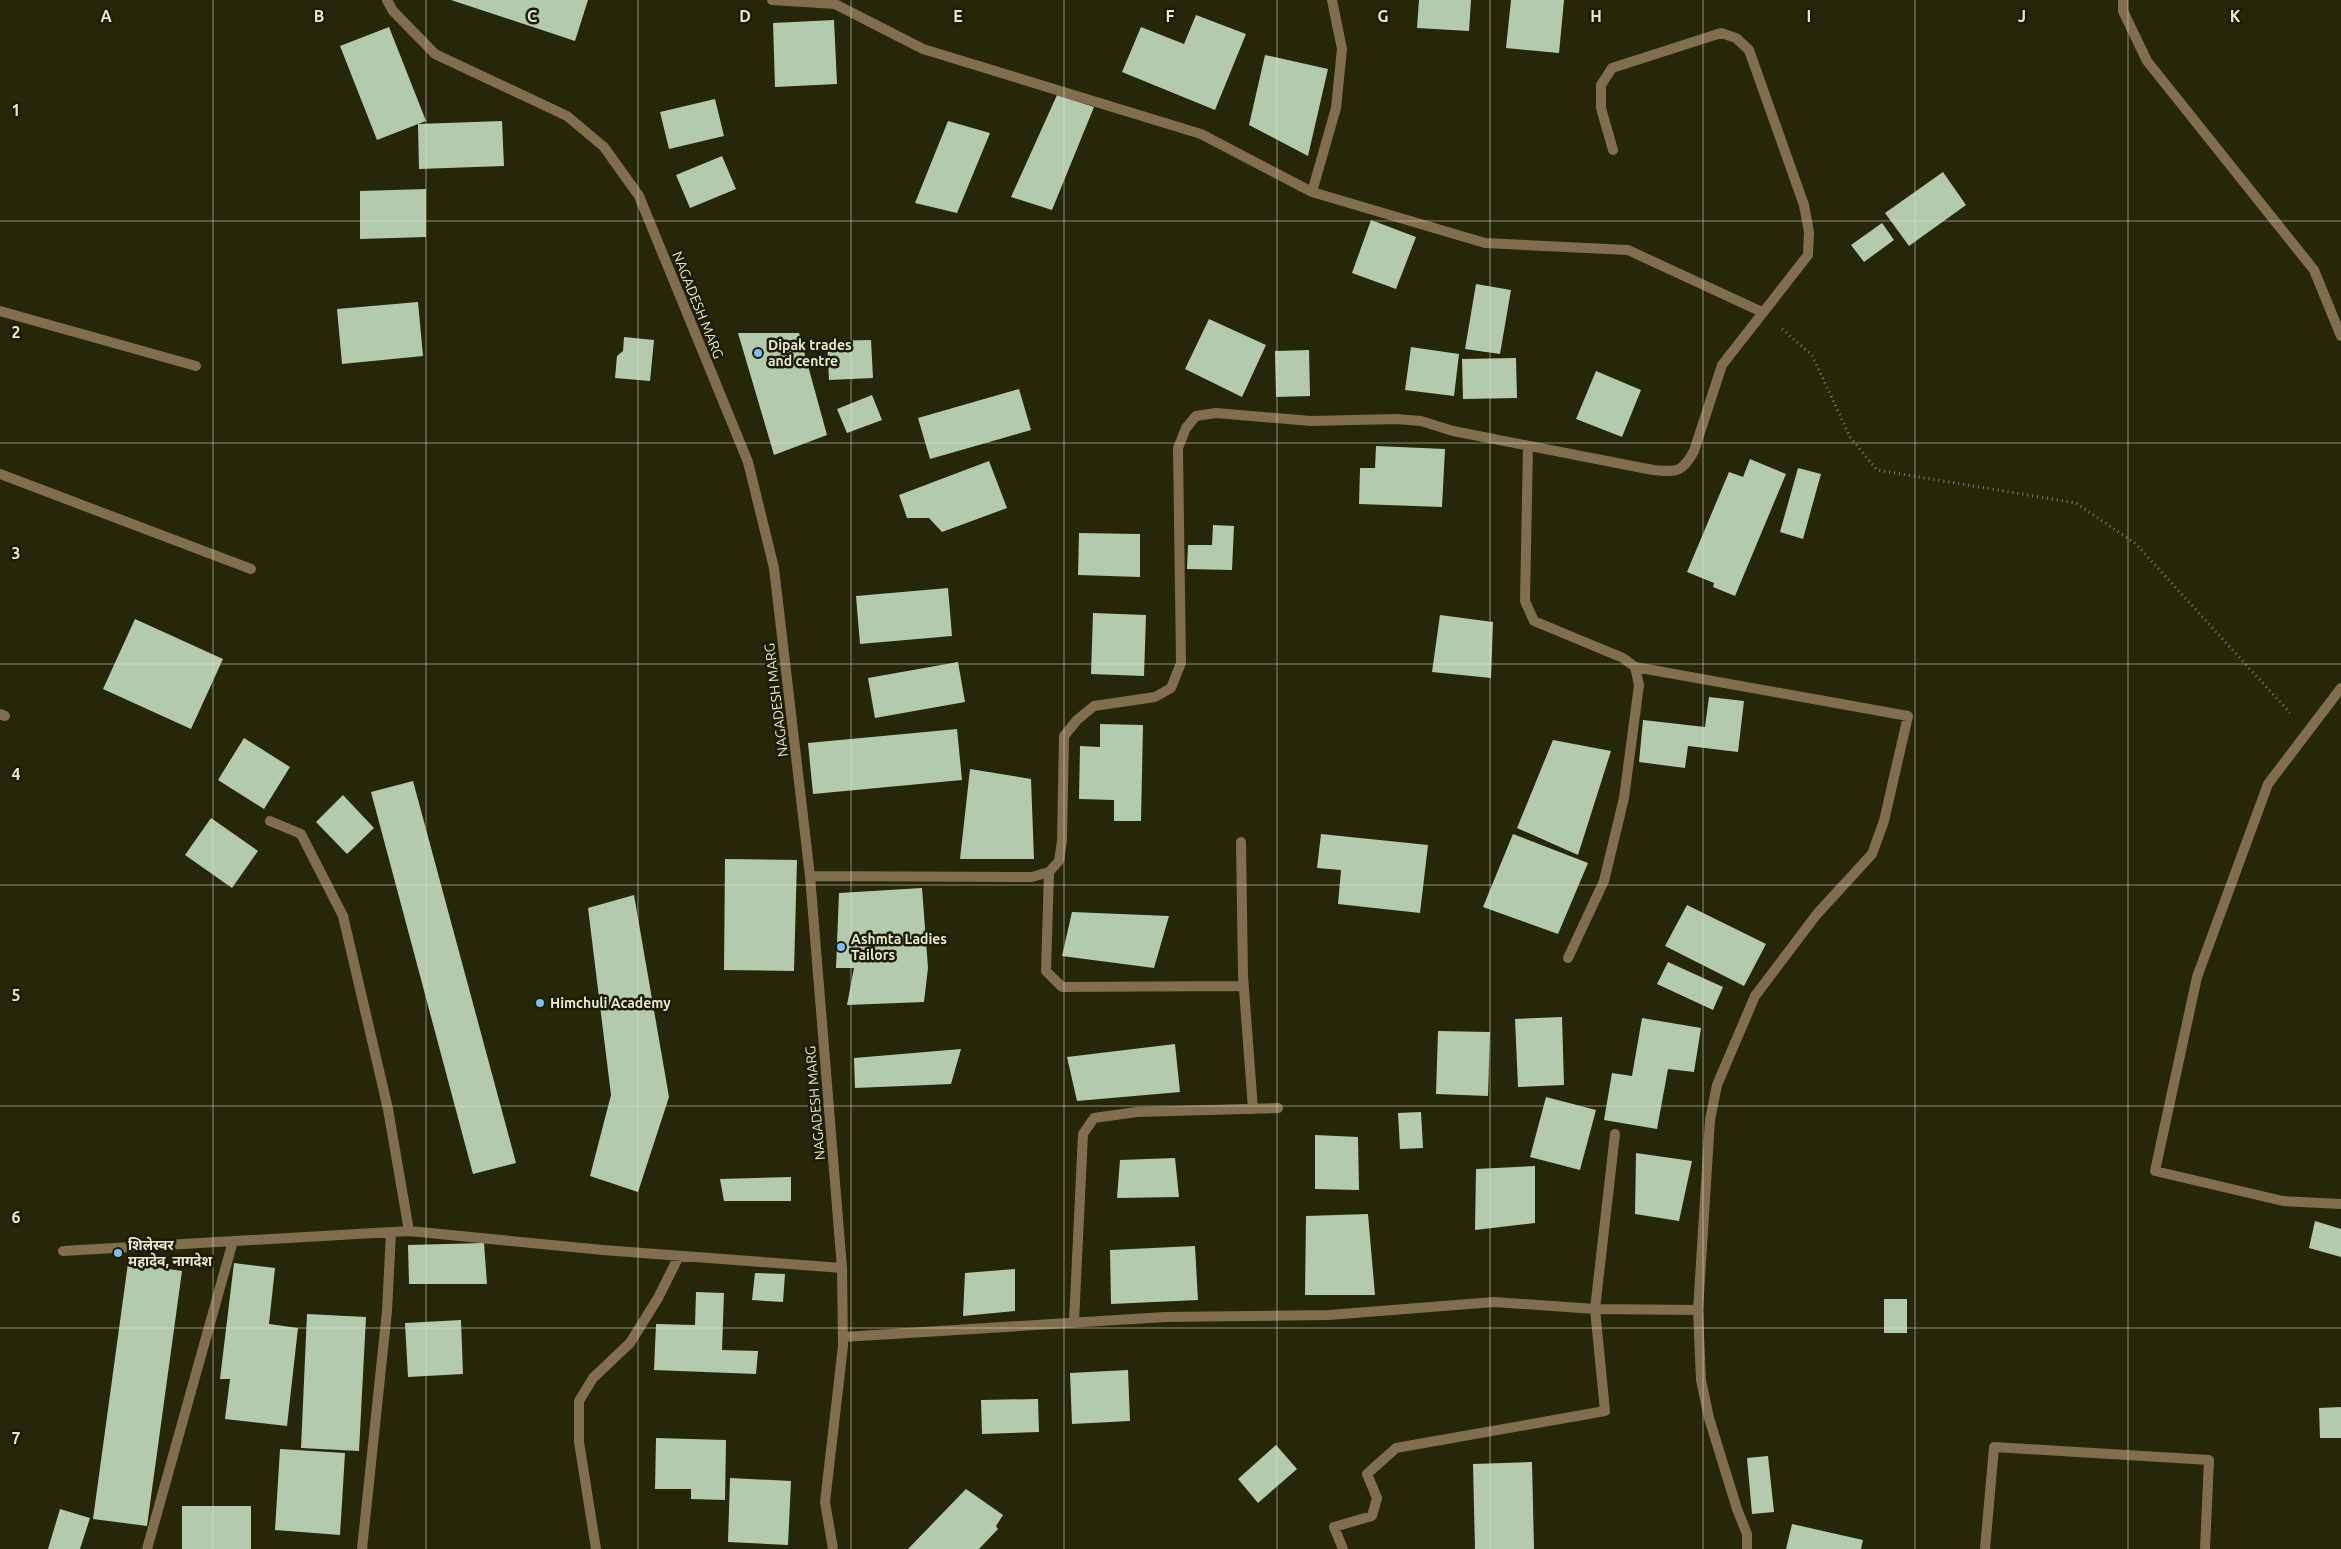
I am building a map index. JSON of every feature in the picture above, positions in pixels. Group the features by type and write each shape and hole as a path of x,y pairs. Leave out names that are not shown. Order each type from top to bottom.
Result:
{"street":[{"name":"NAGADESH MARG","path":"387,0 393,11 435,54 567,116 604,147 639,196 748,462 774,568 810,876 842,1268 843,1337 825,1502 834,1549"},
{"path":"393,11 399,0"},
{"path":"772,0 835,4 923,49 1201,134 1312,192 1486,243 1628,250 1762,312"},
{"path":"1312,192 1336,108 1342,50 1332,0"},
{"path":"2123,0 2124,11 2147,60 2314,270 2341,336"},
{"path":"810,876 1032,877 1049,872 1059,861 1062,841 1064,736 1077,720 1094,706 1155,697 1171,688 1181,663 1178,448 1186,428 1196,416 1216,413 1311,421 1396,419 1421,421 1453,432 1653,470 1677,472 1687,464 1694,451 1722,366 1808,255 1809,232 1804,205 1749,50 1736,38 1721,33 1612,68 1601,85 1601,108 1613,150"},
{"path":"0,311 196,366"},
{"path":"1528,446 1525,601 1534,620 1623,658 1635,666 1908,716 1884,821 1872,854 1817,914 1755,996 1717,1085 1710,1120 1698,1310 1701,1380 1708,1418 1737,1510 1747,1534 1747,1549"},
{"path":"0,474 251,569"},
{"path":"1568,958 1604,882 1624,798 1639,685 1635,666"},
{"path":"2341,688 2268,784 2197,977 2155,1171 2282,1201 2341,1204"},
{"path":"270,821 301,834 343,916 388,1109 410,1231"},
{"path":"1241,842 1244,986 1253,1109"},
{"path":"1049,872 1046,971 1062,987 1244,986"},
{"path":"1074,1322 1083,1134 1094,1118 1137,1112 1278,1108"},
{"path":"1344,1549 1334,1527 1372,1516 1377,1498 1367,1474 1396,1448 1605,1411 1595,1309 1615,1134"},
{"path":"62,1251 410,1231 679,1256 842,1268"},
{"path":"362,1549 387,1311 391,1232"},
{"path":"147,1549 233,1241"},
{"path":"596,1549 579,1442 579,1401 593,1378 630,1343 658,1298 679,1256"},
{"path":"843,1337 1165,1316 1329,1315 1494,1302 1595,1309 1698,1310"},
{"path":"1985,1549 1994,1447 2209,1460 2205,1549"}],"path":[{"path":"1762,312 1812,355 1850,437 1877,470 2076,503 2136,544 2307,732"}],"building":[{"path":"451,0 588,0 575,41"},
{"path":"1419,0 1471,0 1469,31 1417,28"},
{"path":"1511,0 1564,0 1559,53 1506,48"},
{"path":"1196,15 1246,34 1215,110 1122,72 1141,27 1184,44"},
{"path":"834,20 837,84 775,87 773,23"},
{"path":"389,27 426,121 377,140 340,46"},
{"path":"1265,55 1328,69 1308,156 1249,125"},
{"path":"1057,95 1094,107 1052,210 1011,197"},
{"path":"715,99 724,136 669,149 660,112"},
{"path":"502,121 504,166 419,169 418,124"},
{"path":"948,121 990,133 957,213 915,203"},
{"path":"722,156 736,189 690,208 676,175"},
{"path":"1943,172 1966,205 1909,246 1885,213"},
{"path":"426,189 426,237 360,239 360,191"},
{"path":"1371,220 1416,237 1396,289 1352,273"},
{"path":"1882,223 1894,240 1864,262 1851,245"},
{"path":"1476,284 1511,290 1500,354 1465,349"},
{"path":"418,302 423,356 342,364 337,309"},
{"path":"1209,319 1266,345 1242,397 1185,369"},
{"path":"738,333 799,333 827,435 774,455"},
{"path":"624,337 654,340 650,381 615,378 617,356 623,351"},
{"path":"871,340 873,378 829,380 827,341"},
{"path":"1411,347 1459,354 1454,396 1405,390"},
{"path":"1309,350 1310,396 1276,397 1275,351"},
{"path":"1516,358 1517,398 1463,399 1462,359"},
{"path":"1596,371 1641,390 1622,437 1576,419"},
{"path":"1019,389 1031,430 930,459 918,418"},
{"path":"872,395 882,420 847,433 837,409"},
{"path":"1376,446 1445,449 1442,507 1359,504 1360,468 1375,468"},
{"path":"1750,459 1786,474 1735,596 1713,587 1714,583 1687,572 1729,472 1743,477"},
{"path":"989,461 1007,508 942,532 929,518 907,518 899,495"},
{"path":"1798,468 1821,474 1803,539 1780,532"},
{"path":"1213,525 1234,526 1232,570 1187,569 1188,545 1212,545"},
{"path":"1079,533 1140,534 1140,577 1078,575"},
{"path":"948,588 952,636 860,644 856,596"},
{"path":"1093,613 1146,615 1144,676 1091,674"},
{"path":"1440,615 1493,622 1491,678 1432,672"},
{"path":"135,619 223,659 191,729 103,689"},
{"path":"958,662 965,702 875,718 868,678"},
{"path":"1709,697 1744,701 1738,752 1688,746 1685,768 1639,762 1643,720 1705,727"},
{"path":"1100,724 1143,725 1141,821 1114,821 1114,800 1079,799 1080,746 1100,747"},
{"path":"957,729 962,780 813,794 808,743"},
{"path":"244,738 290,767 264,809 218,780"},
{"path":"1553,740 1611,751 1578,855 1517,828"},
{"path":"970,769 1031,779 1034,859 960,859"},
{"path":"413,781 516,1163 473,1174 371,792"},
{"path":"343,795 374,828 347,854 316,822"},
{"path":"211,818 258,851 232,888 185,855"},
{"path":"1321,834 1428,845 1420,913 1338,904 1341,870 1317,868"},
{"path":"1513,834 1588,863 1558,934 1483,907"},
{"path":"725,859 797,860 794,971 724,970"},
{"path":"922,888 928,968 924,1002 847,1005 854,968 836,968 839,893"},
{"path":"634,895 669,1097 638,1192 590,1176 611,1095 588,908"},
{"path":"1687,905 1766,944 1744,986 1665,946"},
{"path":"1072,912 1169,916 1154,968 1062,956"},
{"path":"1668,962 1723,987 1713,1010 1657,984"},
{"path":"1562,1017 1564,1085 1518,1087 1515,1019"},
{"path":"1642,1018 1701,1028 1694,1072 1668,1069 1657,1129 1604,1120 1612,1073 1632,1076"},
{"path":"1438,1031 1490,1032 1488,1096 1436,1094"},
{"path":"1175,1044 1180,1092 1077,1101 1067,1057"},
{"path":"961,1049 951,1084 855,1088 854,1058"},
{"path":"1546,1097 1596,1110 1580,1170 1530,1157"},
{"path":"1421,1112 1423,1148 1400,1149 1398,1113"},
{"path":"1315,1135 1358,1137 1359,1190 1315,1189"},
{"path":"1636,1153 1692,1161 1679,1221 1635,1214"},
{"path":"1175,1158 1179,1197 1117,1198 1120,1160"},
{"path":"1535,1166 1535,1223 1475,1230 1476,1169"},
{"path":"791,1177 791,1201 724,1201 720,1179"},
{"path":"1368,1214 1375,1295 1305,1295 1306,1216"},
{"path":"2315,1221 2341,1229 2341,1257 2309,1248"},
{"path":"484,1243 487,1284 409,1284 408,1245"},
{"path":"1195,1246 1198,1300 1111,1304 1110,1250"},
{"path":"128,1263 182,1271 147,1526 93,1519"},
{"path":"234,1263 275,1268 269,1324 298,1328 287,1426 225,1419 230,1379 220,1379"},
{"path":"1015,1269 1015,1311 963,1316 965,1273"},
{"path":"755,1273 785,1274 783,1302 752,1300"},
{"path":"696,1292 724,1293 722,1350 758,1351 756,1374 654,1370 656,1324 695,1325"},
{"path":"1884,1299 1907,1299 1907,1333 1884,1333"},
{"path":"307,1314 366,1317 359,1451 301,1448"},
{"path":"461,1320 463,1374 408,1377 405,1323"},
{"path":"1128,1370 1130,1421 1072,1424 1070,1373"},
{"path":"1038,1399 1039,1432 982,1434 981,1400"},
{"path":"2341,1407 2341,1438 2320,1438 2319,1408"},
{"path":"656,1438 726,1440 725,1500 691,1499 691,1489 655,1489"},
{"path":"1276,1445 1297,1469 1258,1503 1238,1479"},
{"path":"280,1449 345,1453 340,1535 275,1530"},
{"path":"1768,1456 1774,1512 1752,1514 1747,1458"},
{"path":"1532,1462 1534,1549 1475,1549 1473,1464"},
{"path":"730,1478 791,1481 788,1545 728,1542"},
{"path":"966,1489 1003,1515 996,1526 998,1529 979,1549 908,1549"},
{"path":"182,1506 251,1506 251,1549 182,1549"},
{"path":"60,1509 90,1518 80,1549 48,1549"},
{"path":"1792,1524 1863,1540 1861,1549 1786,1549"}],"place":[{"name":"Dipak trades and centre","path":"758,353"},
{"name":"Ashmta Ladies Tailors","path":"841,947"},
{"name":"Himchuli Academy","path":"540,1003"},
{"name":"शिलेस्वर महादेव, नागदेश","path":"118,1253"}]}
